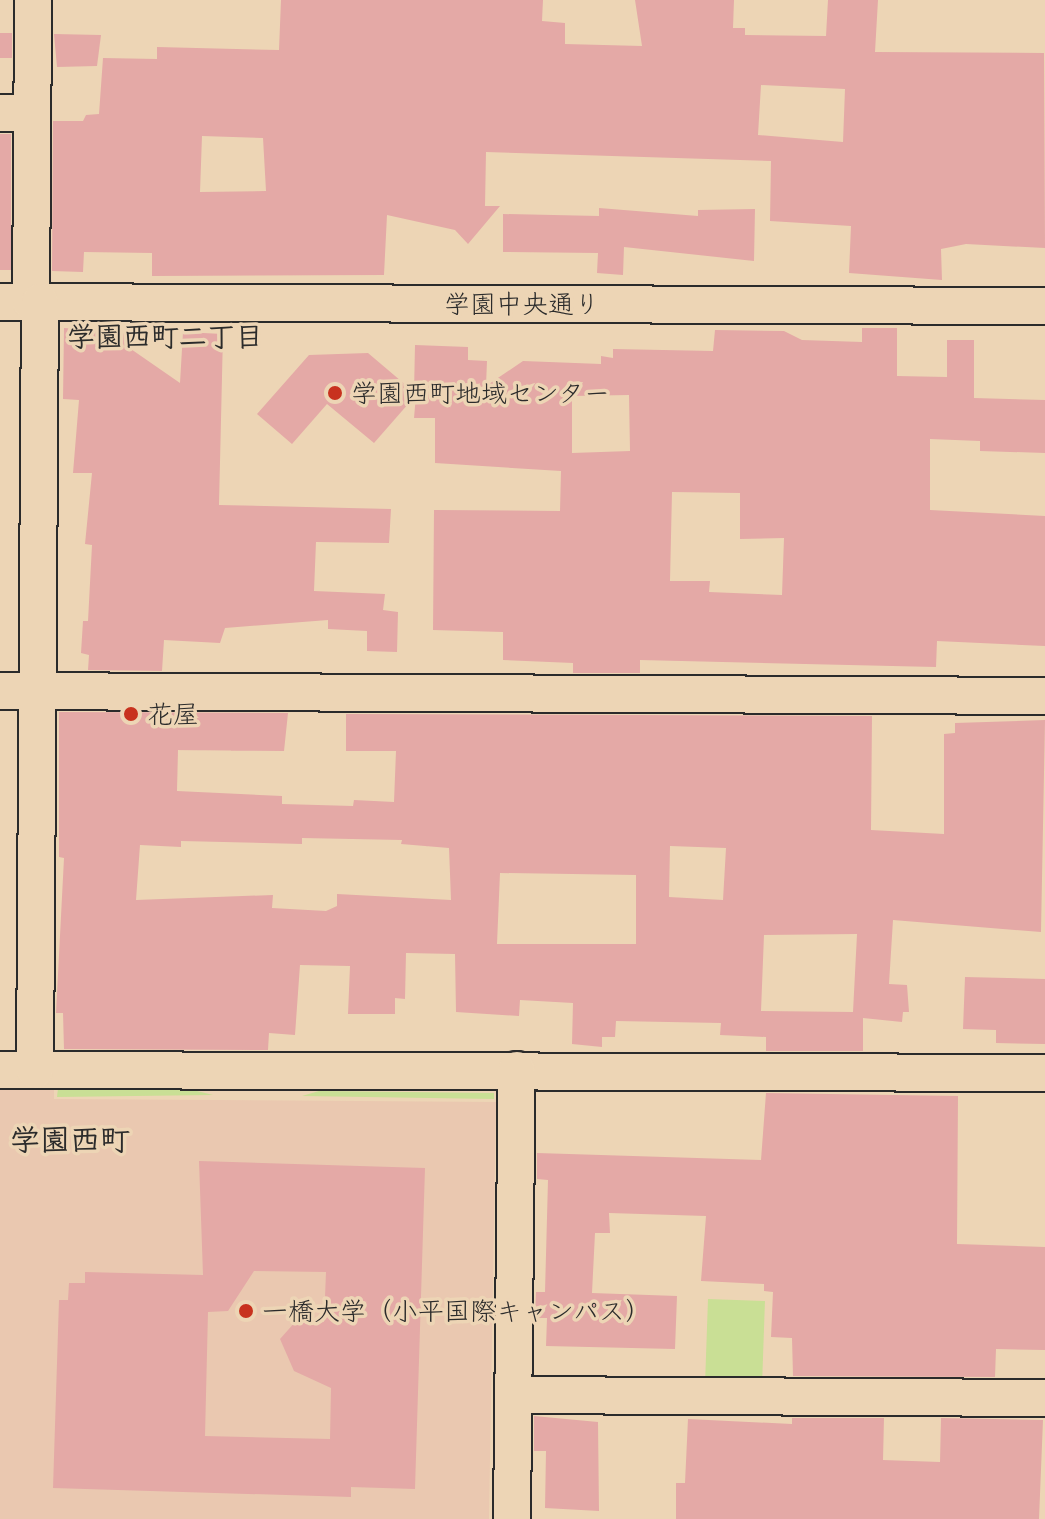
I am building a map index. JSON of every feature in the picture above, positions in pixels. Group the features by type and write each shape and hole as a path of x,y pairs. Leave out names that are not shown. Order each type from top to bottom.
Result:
{"street":[{"path":"33,0 16,113 37,691 17,1070 1045,1073"},
{"name":"学園中央通り","path":"24,302 1045,306"},
{"path":"0,691 1045,696"},
{"path":"512,1519 517,1070"},
{"path":"514,1395 1045,1398"}],"shaded area":[{"name":"一橋大学（小平国際キャンパス）","path":"0,1088 54,1089 54,1099 496,1102 489,1519 0,1519"}],"green space":[{"path":"58,1088 189,1089 213,1095 57,1097"},
{"path":"319,1091 494,1093 494,1099 302,1096"},
{"path":"708,1299 765,1301 762,1385 705,1383"}],"building":[{"path":"281,0 543,0 542,21 565,23 565,44 642,46 635,0 734,0 733,28 745,28 745,35 826,36 828,0 878,0 875,52 1044,53 1045,248 966,244 941,249 942,280 849,273 851,226 770,221 771,161 486,152 485,206 500,206 468,244 455,230 387,215 384,275 152,276 152,253 84,252 83,272 52,271 53,121 83,121 86,115 99,114 103,58 157,59 157,47 279,50","holes":["761,85 845,89 843,142 758,135","202,136 263,138 266,191 200,192"]},
{"path":"0,33 12,33 12,58 0,58"},
{"path":"54,34 101,35 97,66 57,67"},
{"path":"0,134 11,134 11,270 0,270"},
{"path":"599,208 698,216 698,210 755,209 754,261 624,247 623,275 597,273 598,253 503,252 503,214 599,216"},
{"path":"64,328 131,333 128,347 180,383 183,332 223,334 219,505 391,509 389,543 316,542 314,591 385,594 383,610 398,612 397,652 367,651 367,631 328,629 328,620 225,628 220,643 164,640 162,671 88,670 89,655 81,653 83,621 88,621 92,545 85,544 92,473 73,473 79,400 63,399"},
{"path":"862,328 897,328 897,376 947,377 947,340 974,340 974,398 1045,400 1045,453 980,451 980,441 930,439 930,510 1045,516 1045,646 937,641 936,667 640,660 640,673 573,673 573,663 503,660 503,632 433,630 434,510 560,511 561,471 435,463 435,418 414,418 416,395 374,443 327,404 292,444 257,414 309,355 368,353 414,392 415,345 468,347 468,360 487,361 486,386 523,361 601,364 601,356 613,358 613,349 713,351 715,330 784,331 802,340 862,342","holes":["629,395 630,451 572,453 572,396","672,492 740,493 740,539 784,538 782,595 709,592 710,581 670,581"]},
{"path":"59,712 288,713 284,751 178,750 177,791 282,796 282,804 353,806 354,800 394,802 396,751 346,751 346,714 872,716 871,830 944,834 944,734 955,733 955,723 1045,720 1041,932 893,920 889,984 907,985 909,1012 903,1012 902,1022 863,1018 863,1051 766,1051 766,1037 720,1035 721,1023 616,1021 615,1037 602,1037 602,1047 572,1044 573,1003 520,1000 519,1016 456,1012 455,954 406,953 405,999 395,998 395,1014 348,1014 350,966 300,965 295,1035 269,1033 268,1050 64,1049 63,1013 56,1013 64,858 59,857","holes":["302,838 402,840 401,844 449,848 451,900 337,894 337,906 326,911 272,908 273,895 136,900 140,845 181,847 181,841 302,844","670,846 726,848 723,900 669,897","500,873 636,875 636,944 497,944","857,934 853,1012 761,1011 764,935"]},
{"path":"965,977 1045,979 1045,1044 996,1043 996,1030 963,1029"},
{"path":"766,1093 958,1096 957,1244 1045,1247 1045,1350 996,1349 995,1377 793,1376 792,1338 771,1337 773,1292 764,1291 764,1284 701,1281 706,1216 609,1213 610,1233 595,1233 592,1293 677,1296 675,1349 546,1346 547,1318 535,1318 536,1292 545,1292 548,1180 537,1179 537,1153 761,1160"},
{"path":"199,1161 425,1168 415,1489 351,1487 351,1497 53,1488 59,1300 68,1300 69,1283 85,1283 85,1272 203,1275","holes":["254,1271 326,1272 324,1322 296,1321 280,1339 294,1371 331,1388 330,1439 205,1436 208,1312 228,1311"]},
{"path":"534,1416 598,1422 599,1511 545,1508 546,1451 534,1451"},
{"path":"792,1418 884,1418 883,1460 940,1462 941,1418 1043,1420 1039,1519 676,1519 676,1483 685,1483 688,1419 792,1424"}],"place":[{"name":"学園西町地域センター","path":"335,393"},
{"name":"花屋","path":"131,714"},
{"name":"一橋大学（小平国際キャンパス）","path":"246,1311"}],"district":[{"name":"学園西町二丁目","path":"165,336"},
{"name":"学園西町","path":"70,1139"}]}
